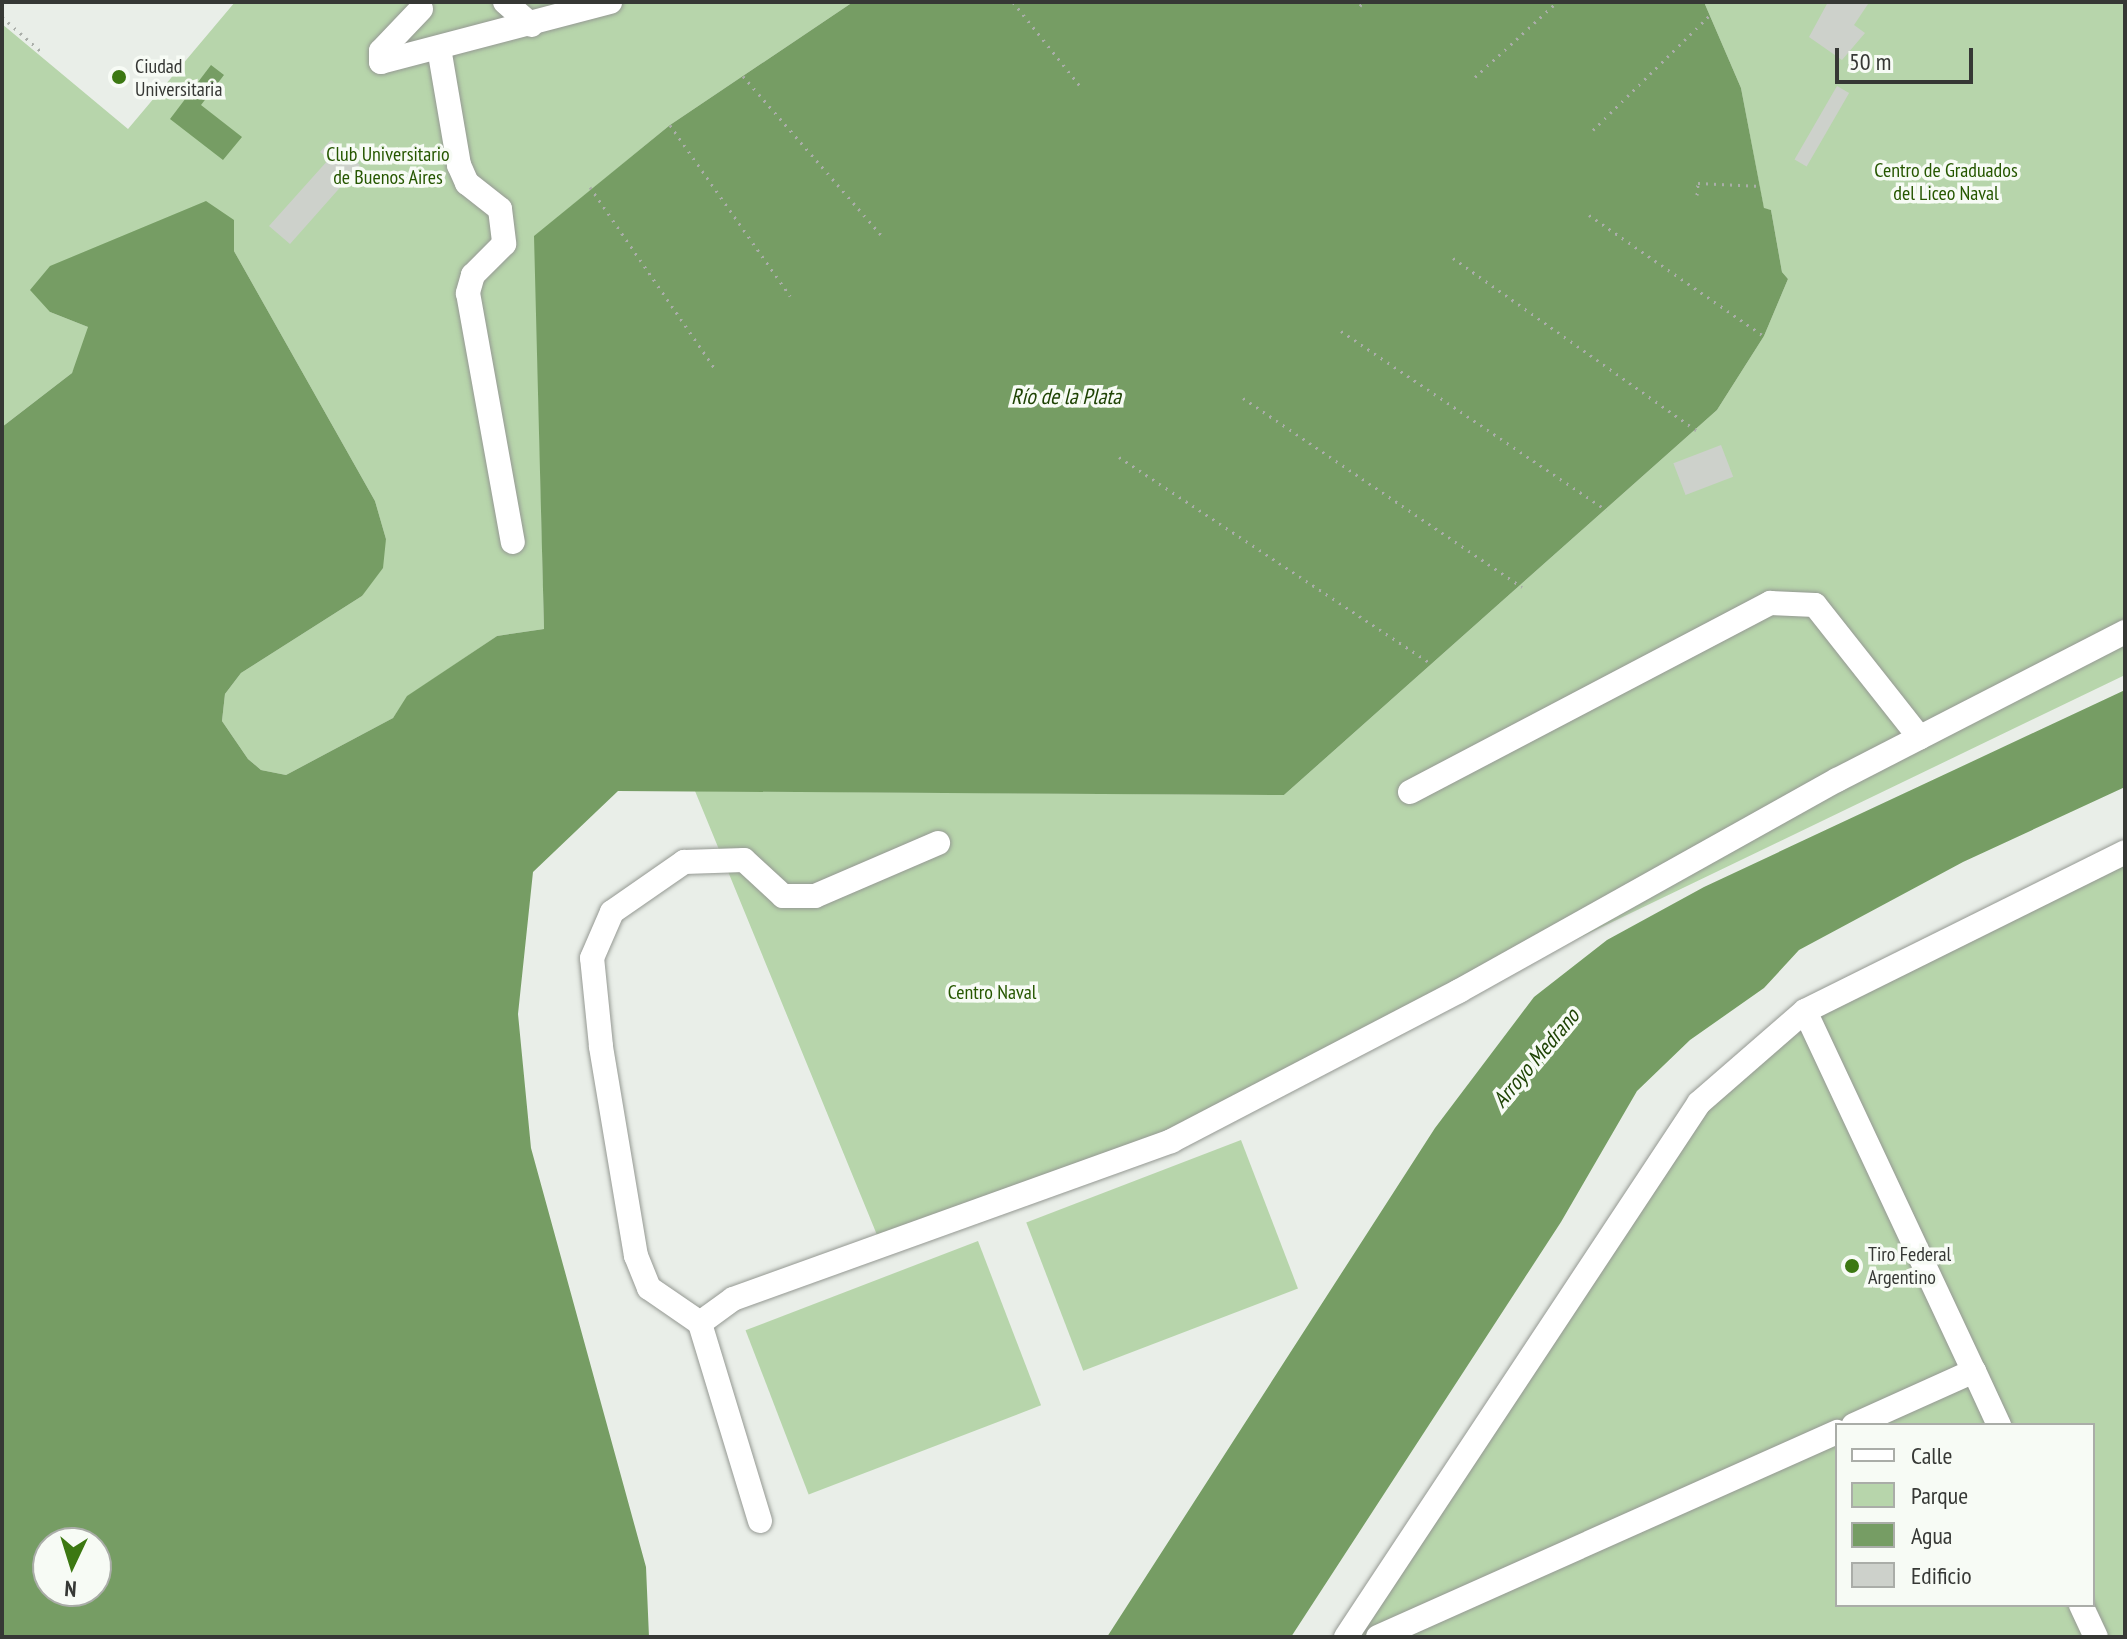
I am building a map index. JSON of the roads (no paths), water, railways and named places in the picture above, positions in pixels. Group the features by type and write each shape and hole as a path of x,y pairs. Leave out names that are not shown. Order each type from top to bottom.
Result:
{"lane":[{"path":"505,2 531,25"},
{"path":"421,9 381,51 381,62 610,2"},
{"path":"439,48 459,165 467,183 500,209 504,244 473,275 468,293 513,542"},
{"path":"1410,792 1770,603 1794,600 1815,605 1830,618 1920,738"},
{"path":"700,1323 733,1299 1171,1141 1459,991 1920,738 2125,632"},
{"path":"760,1521 700,1323 649,1288 636,1256 601,1046 592,958 612,912 684,862 744,860 783,896 815,896 938,843"},
{"path":"1346,1637 1699,1103 1805,1011 2125,852"},
{"path":"1805,1011 1998,1423"},
{"path":"1858,1423 1974,1371"},
{"path":"1378,1637 1835,1433"},
{"path":"2082,1607 2096,1637"}],"water":[{"name":"Río de la Plata","path":"853,2 1704,2 1741,88 1764,208 1771,210 1782,272 1788,279 1764,336 1717,410 1284,795 618,791 533,872 518,1014 531,1148 646,1567 649,1637 2,1637 2,427 72,373 88,327 50,312 30,290 50,266 206,201 234,220 234,251 375,501 386,539 383,568 362,596 241,673 225,694 222,721 248,759 261,770 286,775 393,718 407,696 497,636 544,629 534,236 670,125"},
{"path":"211,65 224,75 201,105 242,137 223,160 170,119"},
{"name":"Arroyo Medrano","path":"2125,690 2125,787 1963,862 1799,950 1764,988 1690,1040 1637,1091 1561,1222 1291,1637 1107,1637 1435,1128 1534,997 1607,940 1704,887"}],"place":[{"name":"Ciudad Universitaria","path":"119,77"},
{"name":"Tiro Federal Argentino","path":"1852,1266"}],"park label":[{"name":"Club Universitario de Buenos Aires","path":"388,166"},
{"name":"Centro de Graduados del Liceo Naval","path":"1946,182"},
{"name":"Centro Naval","path":"992,992"}]}
